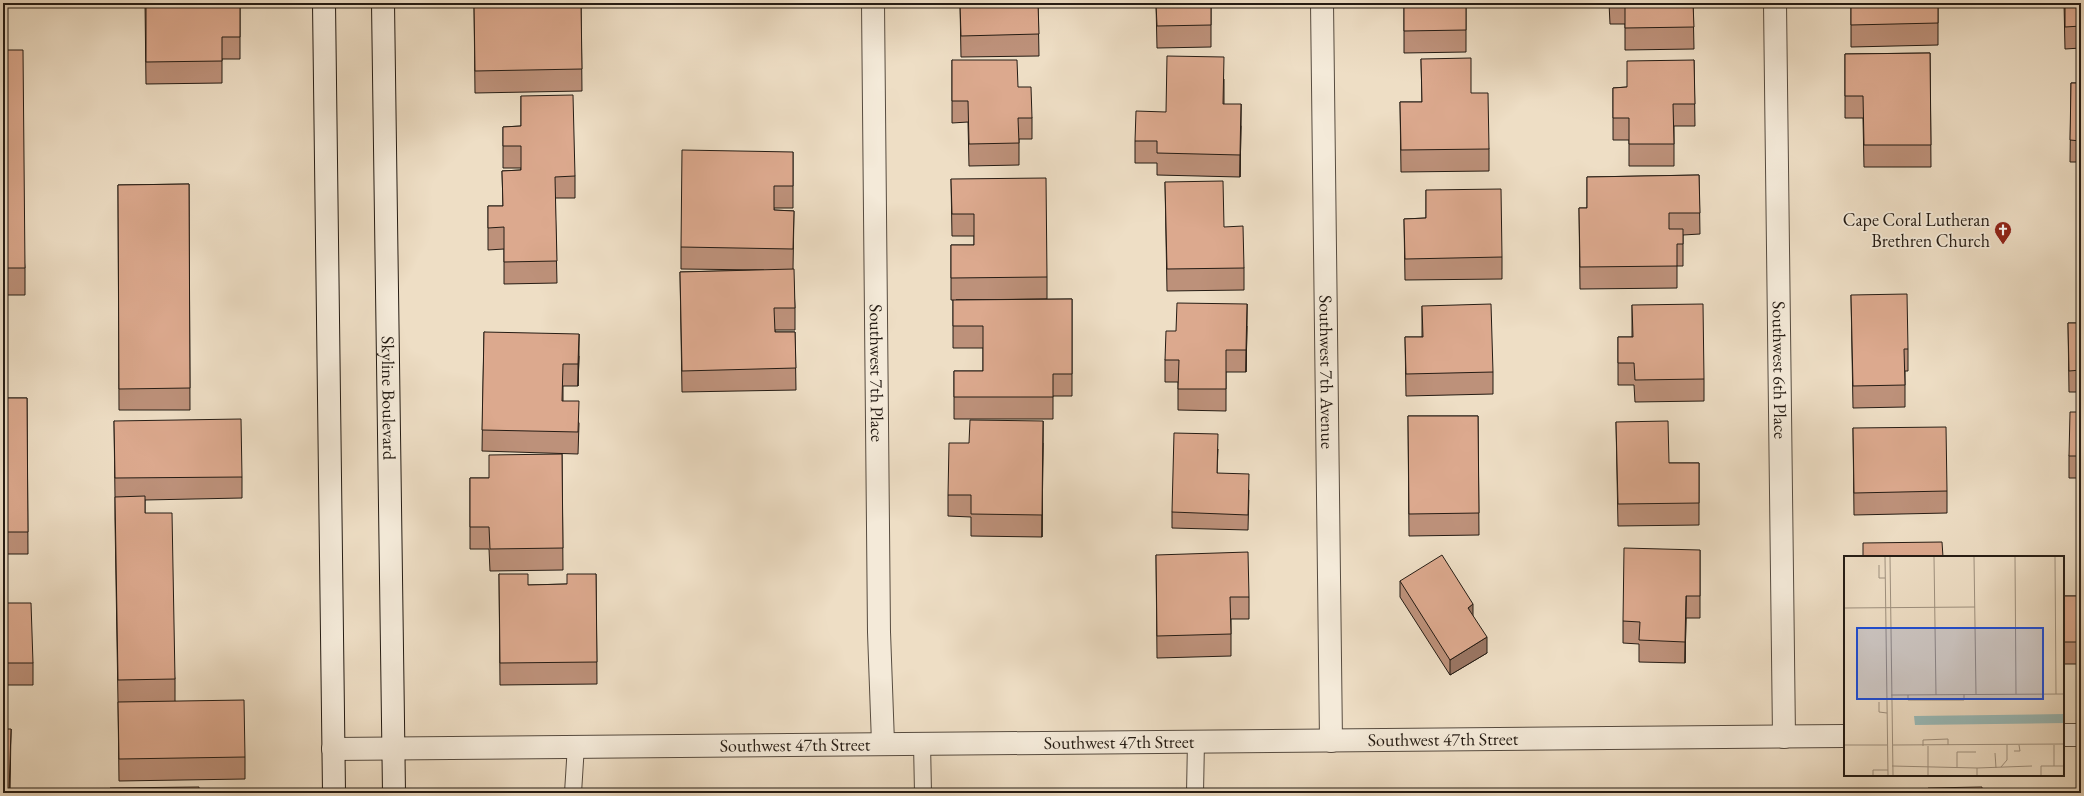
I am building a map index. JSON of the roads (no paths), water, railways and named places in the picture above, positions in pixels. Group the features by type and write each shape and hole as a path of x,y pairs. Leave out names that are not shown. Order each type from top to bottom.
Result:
{"street":[{"path":"324,3 334,793"},
{"name":"Skyline Boulevard","path":"383,3 394,793"},
{"name":"Southwest 7th Place","path":"873,3 879,632 883,743"},
{"name":"Southwest 7th Avenue","path":"1322,3 1331,740"},
{"name":"Southwest 6th Place","path":"1775,3 1784,737"},
{"path":"2064,735 2081,734"},
{"name":"Southwest 47th Street","path":"333,749 576,745 1844,736"}],"lane":[{"path":"1195,793 1196,741"},
{"path":"922,743 923,793"},
{"path":"573,793 576,745"}],"place":[{"name":"Cape Coral Lutheran Brethren Church","path":"2003,245"}]}
